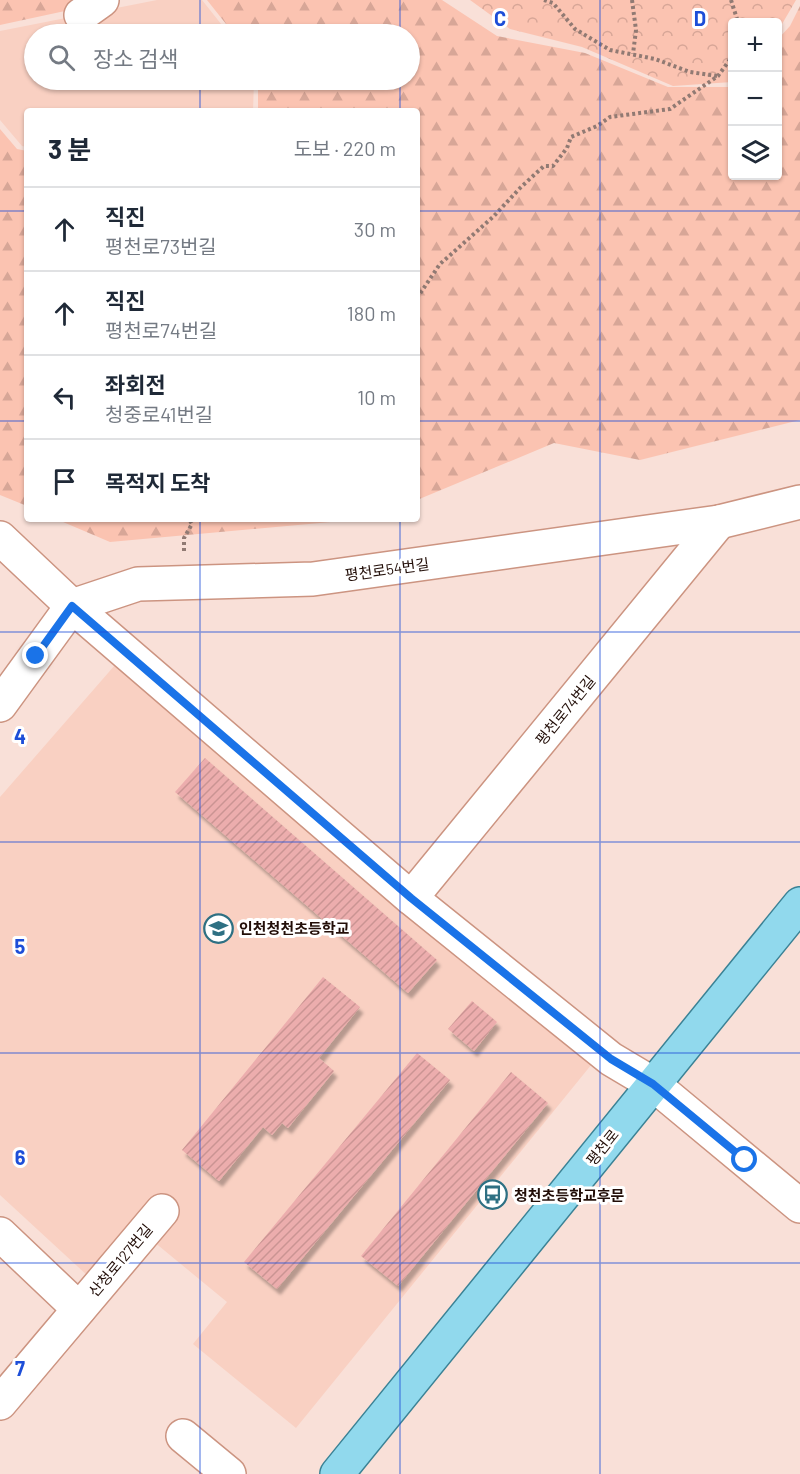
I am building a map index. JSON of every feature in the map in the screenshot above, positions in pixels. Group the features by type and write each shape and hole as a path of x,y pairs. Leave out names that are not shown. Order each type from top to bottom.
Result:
{"main road":[{"name":"평천로","path":"337,1474 800,904"}],"street":[{"name":"평천로54번길","path":"72,606 138,584 313,579 719,522 800,502"},
{"name":"평천로74번길","path":"411,898 719,522"},
{"path":"0,538 72,606 411,898 611,1059 653,1084 800,1206"},
{"path":"0,705 72,606"},
{"name":"산청로127번길","path":"0,1403 162,1211"},
{"name":"산청로127번길","path":"0,1234 79,1309"},
{"path":"183,1436 230,1474"}],"path":[{"path":"543,0 553,3 575,29 610,50 655,58 690,72 718,76"},
{"path":"632,0 636,30 633,54"},
{"path":"731,0 737,18"},
{"path":"420,293 440,264 493,218 544,166 553,166 567,148 571,137 597,126 610,117 670,109 718,76 728,62"}],"shaded area":[{"path":"157,0 202,0 221,24 35,24"},
{"path":"24,26 24,90 254,90 253,108 24,108 24,146 22,146 0,120 0,31"},
{"name":"인천청천초등학교","path":"115,665 596,1059 296,1428 193,1344 227,1302 131,1223 89,1277 0,1195 0,797"}],"green space":[{"path":"0,0 116,0 0,25"},
{"path":"207,0 442,0 497,36 585,53 668,87 728,87 728,180 782,180 782,35 790,26 800,6 800,420 640,460 554,443 420,499 420,108 258,108 258,90 420,90 420,24 226,24"},
{"path":"470,0 796,0 782,24 782,18 728,18 728,82 673,86 582,47 510,29"},
{"path":"0,129 17,149 24,150 24,505 0,495"},
{"path":"63,522 331,522 110,542"}],"building":[{"path":"205,758 437,960 408,993 175,792"},
{"path":"323,977 360,1007 319,1058 334,1071 288,1128 282,1123 272,1135 263,1127 219,1181 182,1150"},
{"path":"472,1001 497,1022 474,1051 448,1029"},
{"path":"417,1053 450,1080 277,1289 244,1262"},
{"path":"511,1072 548,1103 398,1286 361,1256"}],"place":[{"name":"인천청천초등학교","path":"218,928"},
{"name":"청천초등학교후문","path":"493,1195"}],"route":[{"path":"36,656 72,606 411,898 611,1059 653,1084 745,1160"}]}
